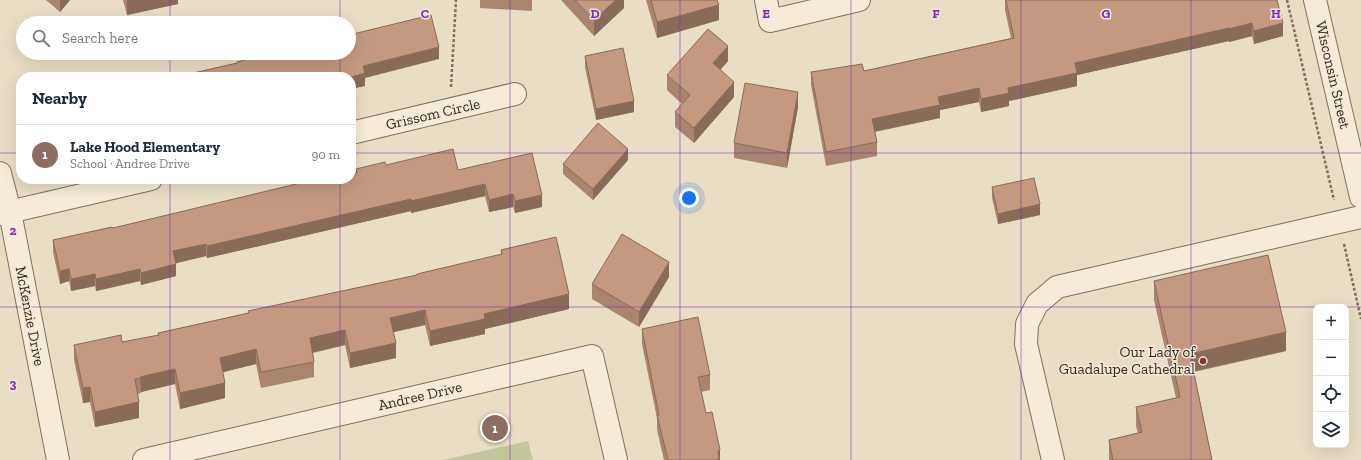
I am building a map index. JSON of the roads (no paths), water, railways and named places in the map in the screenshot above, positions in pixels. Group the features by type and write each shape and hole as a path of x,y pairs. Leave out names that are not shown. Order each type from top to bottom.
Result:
{"street":[{"path":"766,0 770,21 859,0"},
{"name":"Wisconsin Street","path":"1315,0 1361,197"},
{"name":"Grissom Circle","path":"356,132 515,94"},
{"name":"McKenzie Drive","path":"0,173 5,213 58,460"},
{"path":"5,213 130,184"},
{"path":"1053,460 1026,344 1027,324 1037,304 1057,287 1361,217"},
{"name":"Andree Drive","path":"144,460 592,356 616,460"}],"place":[{"name":"Our Lady of Guadalupe Cathedral","path":"1203,361"},
{"name":"Lake Hood Elementary","path":"495,428"}]}
